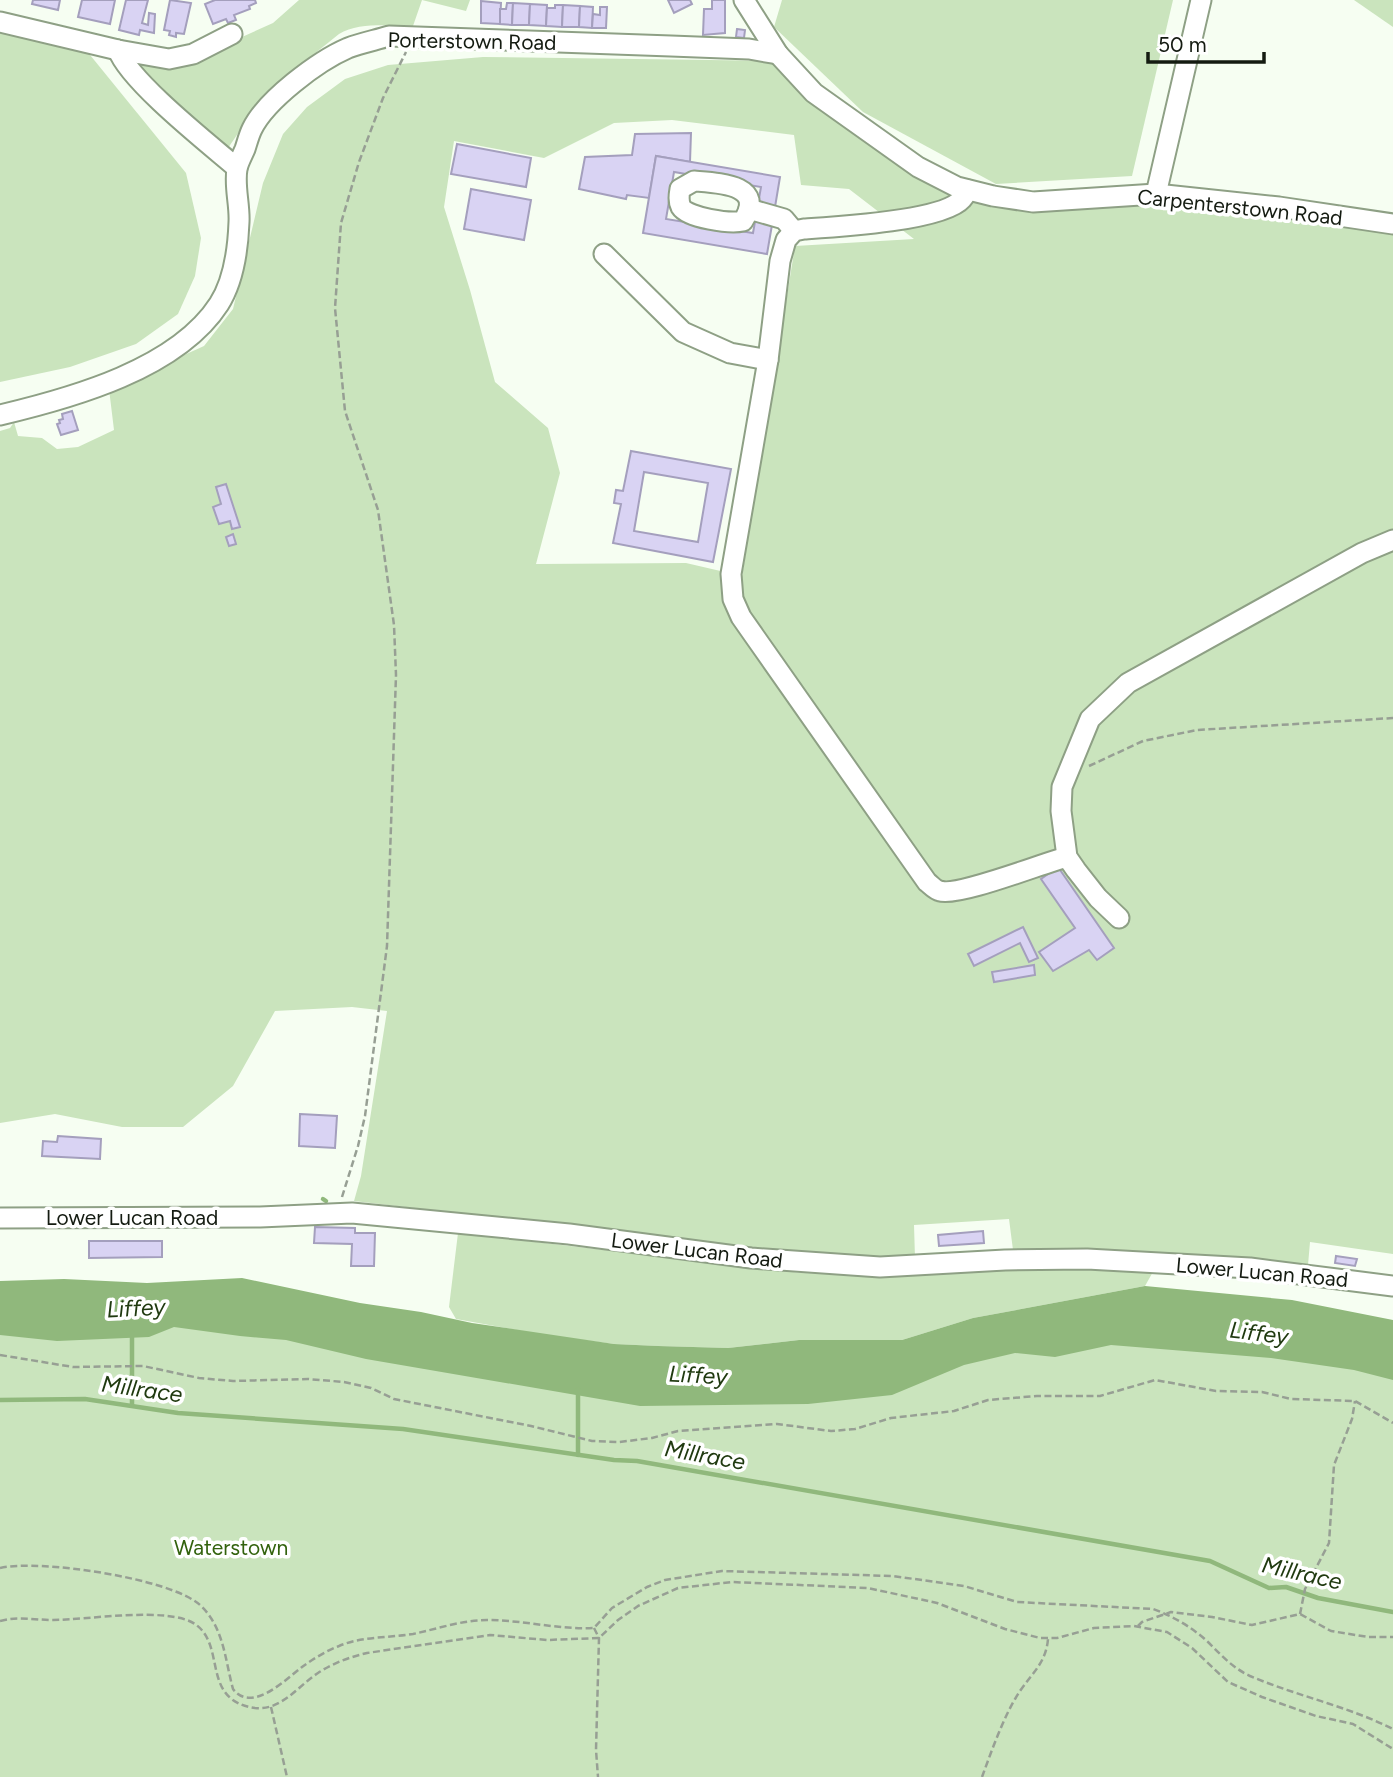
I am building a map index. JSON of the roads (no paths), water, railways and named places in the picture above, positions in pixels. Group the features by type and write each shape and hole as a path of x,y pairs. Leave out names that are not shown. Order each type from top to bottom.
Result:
{"street":[{"name":"Carpenterstown Road","path":"744,0 778,54 814,93 918,167 957,187 1033,202 1156,194 1279,207 1393,224"},
{"path":"1156,194 1201,0"},
{"path":"0,22 118,50 169,59 193,54 232,34"},
{"name":"Porterstown Road","path":"0,415 69,396 122,376 159,358 194,335 219,304 229,284 239,223 237,168 252,128 281,94 319,63 349,48 389,36 736,49 778,54"},
{"path":"118,50 122,61 130,70 237,168"},
{"path":"968,190 962,200 928,214 872,224 794,231 786,240 780,261 768,360 731,575 733,598 741,617 927,882 939,891 950,892 1067,857"},
{"path":"749,209 784,219 794,231"},
{"path":"604,254 683,332 730,353 768,360"},
{"path":"1119,918 1098,898 1067,857 1061,811 1062,787 1090,719 1128,683 1362,553 1393,540"},
{"name":"Lower Lucan Road","path":"0,1217 260,1217 352,1213 569,1234 751,1258 880,1267 1087,1259 1250,1268 1393,1286"}],"water":[{"name":"Liffey","path":"242,1278 472,1323 614,1344 728,1348 799,1340 902,1340 973,1318 1145,1286 1292,1300 1393,1320 1393,1380 1354,1370 1271,1358 1111,1345 1055,1357 1015,1353 964,1365 892,1395 808,1404 640,1406 366,1359 286,1340 174,1327 149,1337 57,1341 0,1335 0,1281 64,1279 147,1283"}],"waterway":[{"name":"Liffey","path":"132,1332 132,1405"},
{"path":"578,1389 578,1455"},
{"name":"Millrace","path":"0,1400 85,1399 178,1413 403,1429 614,1460 637,1461 1210,1561 1269,1588 1286,1587 1318,1598 1393,1612"}],"park label":[{"name":"Waterstown","path":"231,1547"}]}
